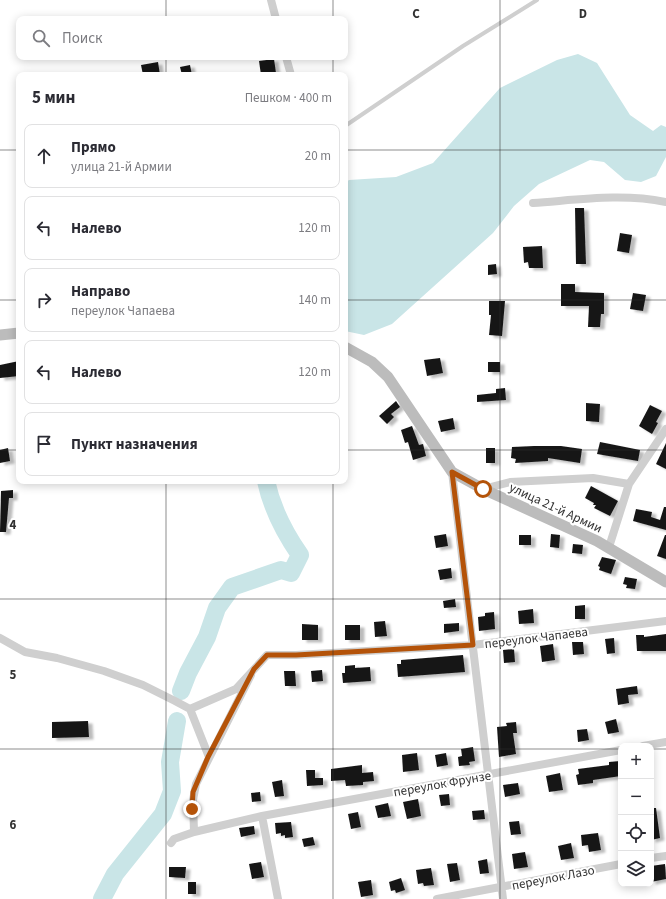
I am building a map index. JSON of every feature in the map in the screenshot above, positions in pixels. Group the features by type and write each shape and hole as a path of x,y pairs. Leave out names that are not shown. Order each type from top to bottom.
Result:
{"main road":[{"path":"0,335 16,332"},
{"name":"улица 21-й Армии","path":"348,350 372,362 388,377 452,472 483,489 609,547 666,582"}],"street":[{"path":"271,0 275,16"},
{"path":"287,60 290,72"},
{"path":"533,203 602,197 666,202"},
{"path":"609,547 629,484 666,429"},
{"path":"452,472 503,899"},
{"path":"483,489 510,482 593,478 629,484"},
{"name":"переулок Чапаева","path":"254,669 262,658 272,654 296,655 473,645 666,621"},
{"path":"0,638 26,652 57,658 130,680 190,709 208,757"},
{"path":"190,709 236,688 254,669"},
{"path":"194,832 193,792 208,757 254,669"},
{"path":"654,744 666,742"},
{"name":"переулок Фрунзе","path":"171,843 174,839 194,832 262,816 618,751"},
{"path":"262,816 278,899"},
{"path":"654,858 666,856"},
{"name":"переулок Лазо","path":"437,899 618,865"}],"lane":[{"path":"348,124 463,46 537,0"}],"water":[{"path":"578,54 597,63 630,115 653,131 661,125 666,127 666,157 656,176 641,182 625,180 604,162 590,160 539,184 514,206 493,233 392,324 364,335 348,332 348,181 396,177 433,163 500,88 557,60"}],"building":[{"path":"274,60 276,72 261,72 259,61"},
{"path":"158,62 160,72 142,72 141,65"},
{"path":"190,65 191,72 181,72 180,67"},
{"path":"575,208 584,208 586,264 576,264"},
{"path":"620,233 632,235 629,253 617,251"},
{"path":"542,246 543,268 529,268 528,262 524,263 523,247"},
{"path":"496,264 497,274 488,275 488,265"},
{"path":"561,284 575,284 575,292 604,293 604,314 601,314 600,327 588,327 589,306 561,306"},
{"path":"633,293 646,295 643,311 630,309"},
{"path":"489,301 505,301 502,336 489,335 491,315 489,315"},
{"path":"440,358 443,373 427,376 424,360"},
{"path":"16,362 16,376 0,378 0,365"},
{"path":"488,362 500,362 500,372 488,372"},
{"path":"505,388 506,400 477,402 477,395 496,393 496,389"},
{"path":"396,401 400,407 391,414 394,417 387,424 379,416"},
{"path":"586,403 600,404 599,422 586,421"},
{"path":"650,405 662,411 652,434 639,426"},
{"path":"453,418 455,429 441,432 438,421"},
{"path":"412,426 419,445 423,444 426,456 413,460 408,442 405,443 401,430"},
{"path":"600,442 640,450 638,461 597,454"},
{"path":"666,443 666,469 656,464"},
{"path":"561,446 582,449 580,463 548,458 548,461 515,463 516,459 511,458 512,447"},
{"path":"8,448 10,461 0,463 0,450"},
{"path":"486,448 495,448 495,463 486,463"},
{"path":"591,486 618,501 610,516 594,508 596,505 593,505 594,503 585,498"},
{"path":"13,490 13,498 9,498 6,532 0,532 1,491"},
{"path":"664,507 666,507 666,530 633,521 636,509 652,512 651,517 660,520"},
{"path":"446,534 448,546 436,548 434,536"},
{"path":"551,534 560,535 559,548 550,547"},
{"path":"519,535 531,535 531,545 519,545"},
{"path":"666,535 666,559 657,556"},
{"path":"573,544 583,545 582,554 572,553"},
{"path":"602,557 616,560 611,574 599,570 600,567 598,566"},
{"path":"451,568 452,578 440,580 438,570"},
{"path":"625,577 637,579 635,589 626,588 627,585 623,584"},
{"path":"455,599 456,607 444,608 443,601"},
{"path":"585,605 585,619 575,619 575,606"},
{"path":"533,609 534,623 519,624 518,611"},
{"path":"494,612 495,629 479,631 478,617 485,616 485,613"},
{"path":"385,621 387,636 375,637 374,622"},
{"path":"459,623 459,631 444,633 444,624"},
{"path":"302,624 318,625 318,640 302,640"},
{"path":"345,625 360,625 360,640 345,640"},
{"path":"666,634 666,651 637,651 636,635 644,635 644,637"},
{"path":"614,638 615,653 607,654 605,639"},
{"path":"572,642 583,642 584,654 573,655"},
{"path":"553,644 555,660 542,662 540,646"},
{"path":"514,649 515,662 504,663 503,650"},
{"path":"463,655 465,672 398,677 397,664 401,664 401,660"},
{"path":"355,665 355,668 370,667 371,681 343,683 342,673 345,673 345,666"},
{"path":"322,670 323,681 312,682 311,671"},
{"path":"284,671 295,671 296,686 285,686"},
{"path":"637,686 638,694 628,695 629,703 618,705 616,689"},
{"path":"616,719 619,732 608,734 605,722"},
{"path":"88,721 89,737 52,738 52,722"},
{"path":"516,722 517,733 513,733 516,754 499,757 497,727 507,726 506,723"},
{"path":"587,729 589,740 578,742 577,730"},
{"path":"473,747 475,761 469,762 470,765 459,766 458,757 462,756 461,749"},
{"path":"417,753 419,770 403,772 402,755"},
{"path":"446,753 448,765 437,767 435,755"},
{"path":"618,761 618,776 593,780 593,783 578,785 576,775 579,774 578,769 609,765 609,762"},
{"path":"362,765 362,773 373,772 374,781 363,782 363,785 346,786 345,780 331,781 331,769"},
{"path":"306,770 315,770 315,778 323,778 323,785 307,786"},
{"path":"560,773 563,790 549,792 546,776"},
{"path":"282,780 284,796 275,797 272,782"},
{"path":"518,783 520,794 505,797 503,785"},
{"path":"260,792 261,801 252,802 251,793"},
{"path":"449,794 450,805 441,806 439,795"},
{"path":"418,799 421,816 407,819 403,802"},
{"path":"388,803 391,816 378,818 375,806"},
{"path":"654,808 656,808 660,838 654,839"},
{"path":"484,810 485,819 473,820 472,811"},
{"path":"358,812 361,827 351,829 348,814"},
{"path":"519,821 521,834 511,835 509,822"},
{"path":"291,822 293,837 285,838 285,835 281,836 281,833 276,834 275,823"},
{"path":"254,826 255,834 241,837 239,828"},
{"path":"598,833 601,850 589,852 588,845 582,846 581,835"},
{"path":"313,837 315,845 304,847 302,839"},
{"path":"571,843 574,858 561,860 558,846"},
{"path":"525,852 528,867 514,869 512,854"},
{"path":"487,859 489,873 480,874 478,861"},
{"path":"261,862 264,877 252,879 249,864"},
{"path":"457,863 460,880 450,882 447,864"},
{"path":"665,864 666,879 654,881 654,866"},
{"path":"169,867 186,867 185,878 169,877"},
{"path":"431,868 434,885 424,886 423,883 418,884 416,870"},
{"path":"401,878 405,890 396,893 395,890 391,891 389,882"},
{"path":"371,880 373,895 361,897 358,882"},
{"path":"188,882 196,882 196,894 188,894"}],"waterway":[{"path":"181,691 188,673 207,637 217,608 232,587 281,570 291,573 300,555 279,520 267,484"},
{"path":"102,899 115,874 163,814 172,791 170,762 177,721"}],"route":[{"path":"192,809 193,792 208,757 254,669 262,658 267,655 296,655 473,645 452,472 460,478 483,489"}]}
